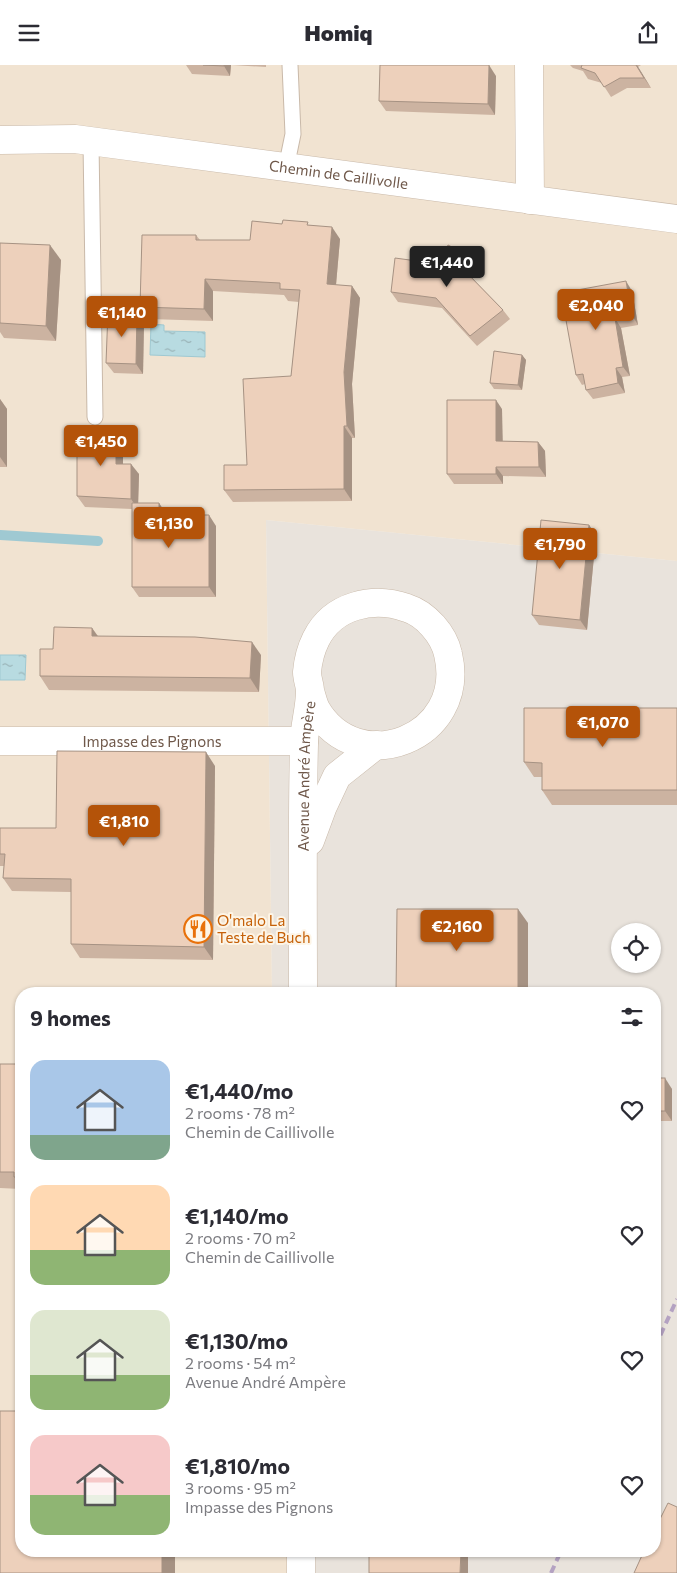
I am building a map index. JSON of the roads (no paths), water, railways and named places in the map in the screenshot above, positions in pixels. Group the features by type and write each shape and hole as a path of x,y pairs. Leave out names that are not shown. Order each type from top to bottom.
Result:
{"street":[{"path":"530,65 530,200"},
{"name":"Chemin de Caillivolle","path":"0,140 76,139 677,219"},
{"name":"Avenue André Ampère","path":"376,601 394,603 411,609 426,619 439,634 448,652 451,671 449,691 442,709 430,725 414,737 395,744 376,745 358,742 341,734 327,723 316,708 310,691 307,673 310,655 316,638 327,624 341,613 358,605 376,601"},
{"name":"Avenue André Ampère","path":"303,987 304,741 310,691"},
{"name":"Impasse des Pignons","path":"0,741 304,741"},
{"name":"Avenue André Ampère","path":"303,861 322,805 337,776 376,745"},
{"path":"300,1573 301,1557"}],"lane":[{"path":"286,168 293,134 290,65"},
{"path":"91,141 95,417"}],"water":[{"path":"151,324 164,325 164,331 205,332 205,357 150,355"},
{"path":"0,655 26,655 25,680 0,680"}],"waterway":[{"path":"0,535 98,541"}],"railway":[{"path":"661,1334 677,1299"},
{"path":"551,1573 558,1557"}],"place":[{"name":"O'malo La Teste de Buch","path":"198,929"}]}
